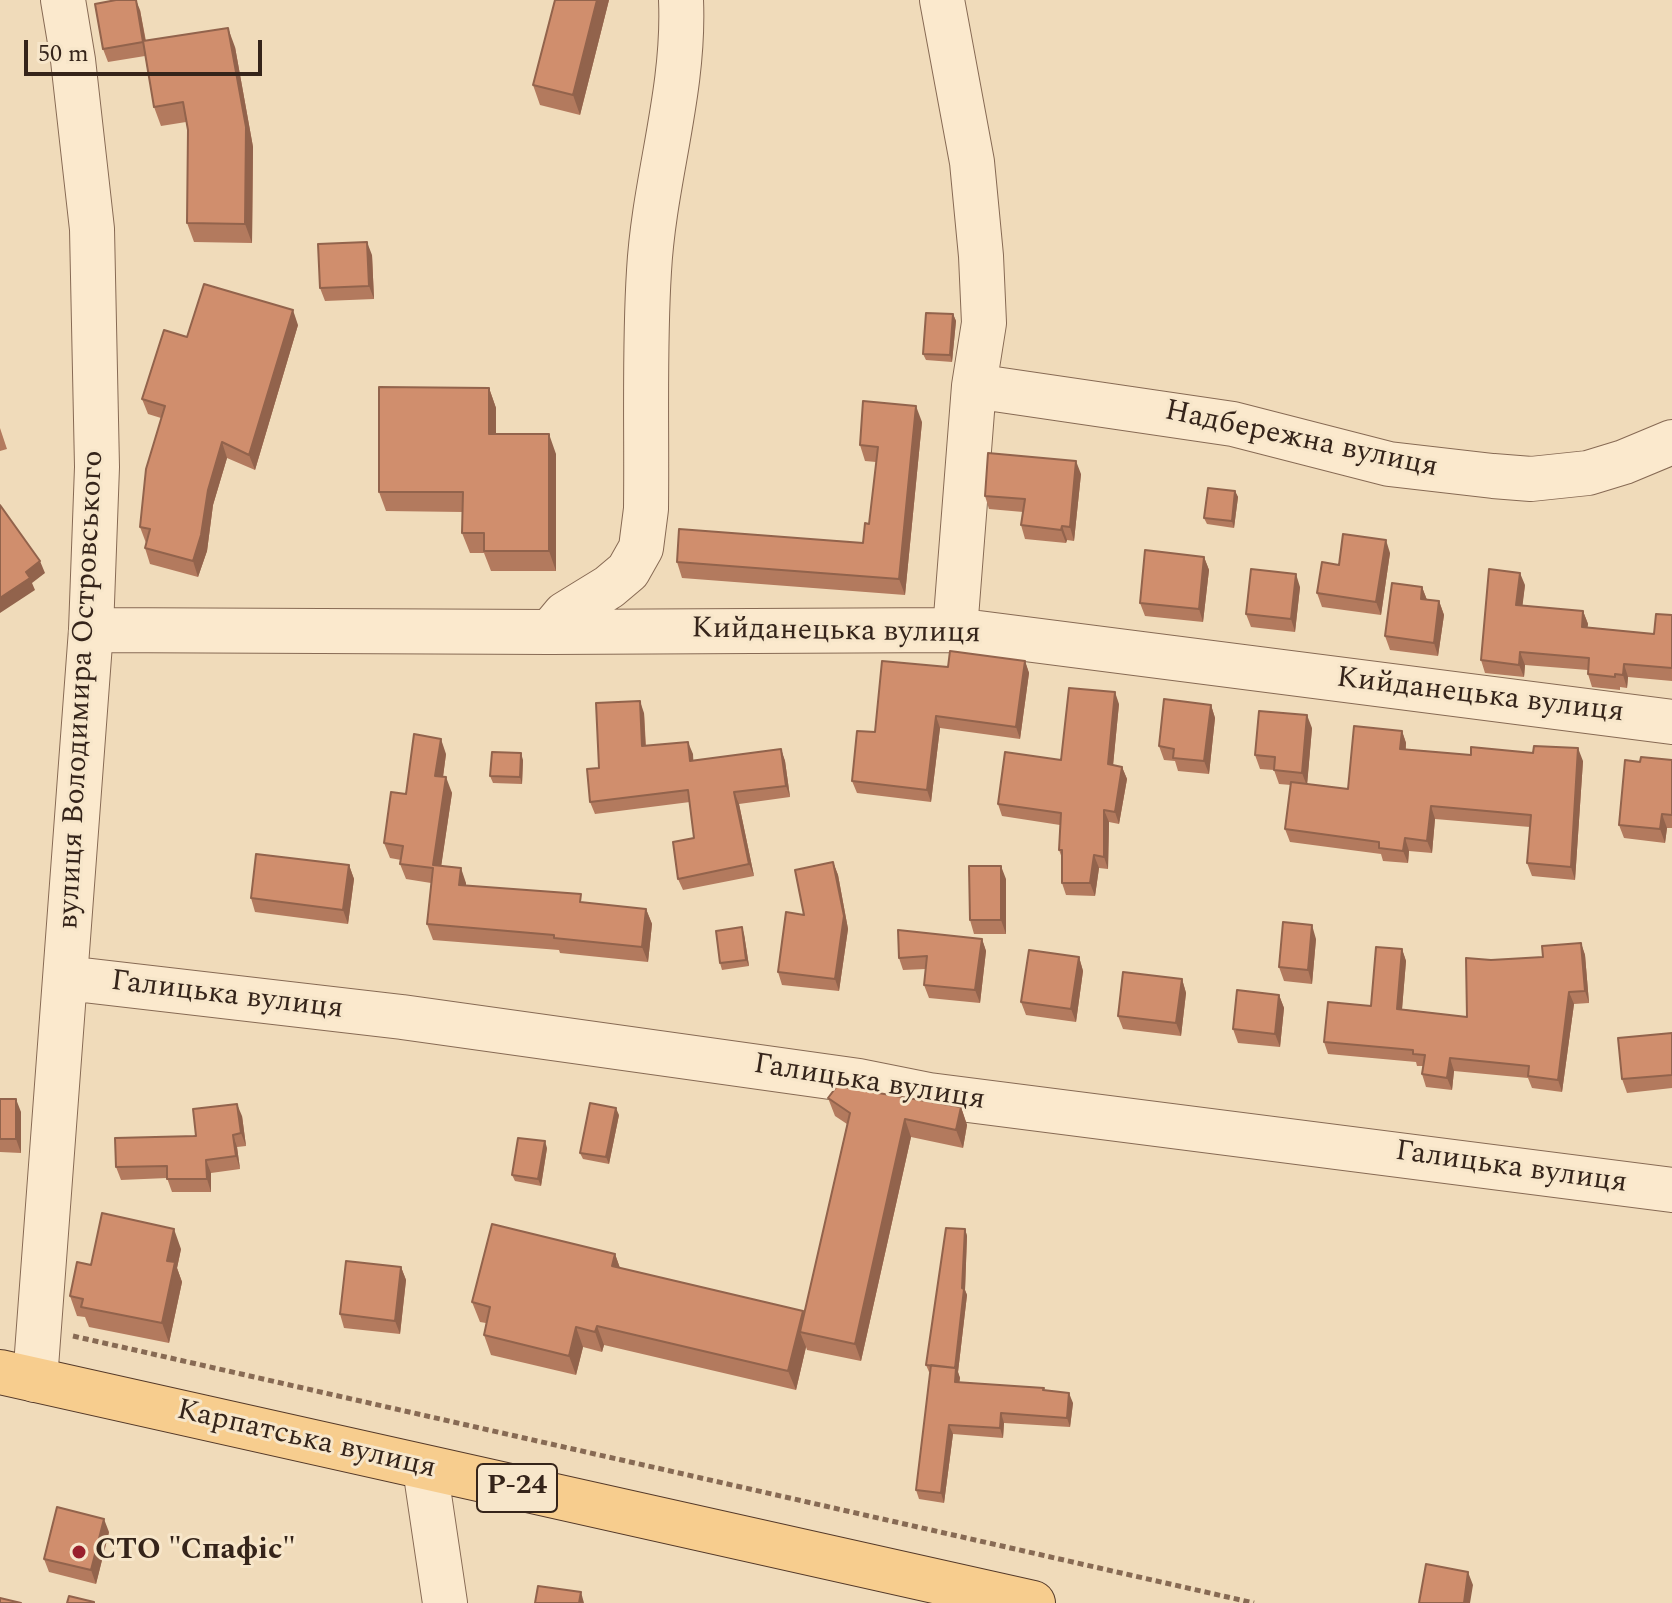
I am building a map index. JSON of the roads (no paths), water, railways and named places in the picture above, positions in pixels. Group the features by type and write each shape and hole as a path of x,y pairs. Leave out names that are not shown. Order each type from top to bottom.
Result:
{"main road":[{"name":"Карпатська вулиця","path":"18,1376 1033,1603"}],"street":[{"name":"вулиця Володимира Островського","path":"18,1376 40,1329 91,630 97,467 92,229 63,0"},
{"path":"550,632 565,614 609,587 628,571 641,548 646,509 649,271 657,196 668,146 682,44 681,0"},
{"path":"942,0 972,162 984,323 974,386 955,630"},
{"name":"Надбережна вулиця","path":"974,386 1233,424 1389,464 1493,476 1560,478 1588,473 1672,442"},
{"name":"Кийданецька вулиця","path":"91,630 955,630 1672,722"},
{"name":"Галицька вулиця","path":"66,978 402,1017 859,1081 929,1095 1672,1190"},
{"path":"425,1468 445,1603"}],"place":[{"name":"СТО \"Спафіс\"","path":"79,1552"}]}
